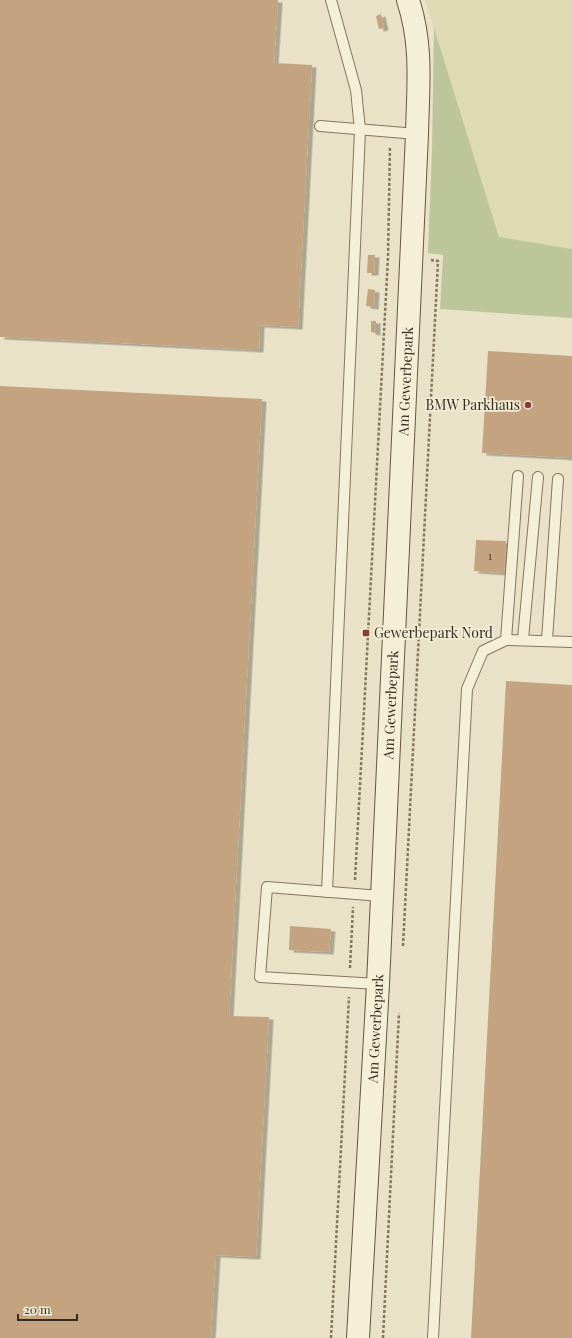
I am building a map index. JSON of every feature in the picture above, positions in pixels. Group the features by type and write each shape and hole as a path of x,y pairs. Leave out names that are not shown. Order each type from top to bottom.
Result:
{"street":[{"name":"Am Gewerbepark","path":"358,1338 378,984 417,134 419,61 416,24 408,0"}],"lane":[{"path":"327,892 360,130 356,90 331,0"},
{"path":"320,126 417,134"},
{"path":"506,640 518,476"},
{"path":"523,639 538,477"},
{"path":"547,640 558,479"},
{"path":"433,1338 467,689 483,651 506,640 523,639 572,642"},
{"path":"378,984 260,977 267,887 382,896"}],"path":[{"path":"331,1338 388,257 390,132"}],"shaded area":[{"path":"425,0 572,0 572,249 499,238"}],"green space":[{"path":"434,28 499,237 572,249 572,318 440,309 443,255 428,253 432,151"}],"building":[{"path":"0,0 278,0 274,63 312,65 298,327 260,325 259,350 0,337"},
{"path":"381,14 384,28 379,29 376,16"},
{"path":"368,255 375,255 374,273 367,273"},
{"path":"368,289 375,290 374,307 366,306"},
{"path":"371,321 376,321 376,333 371,332"},
{"name":"BMW Parkhaus","path":"488,351 572,356 572,458 482,453"},
{"path":"0,386 262,399 229,1016 269,1017 256,1257 216,1255 211,1338 0,1338"},
{"path":"476,540 506,541 504,573 474,571"},
{"path":"506,681 572,685 572,1338 471,1338"},
{"path":"290,926 331,929 329,952 289,950"}],"place":[{"name":"BMW Parkhaus","path":"528,405"},
{"name":"Gewerbepark Nord","path":"366,633"}]}
